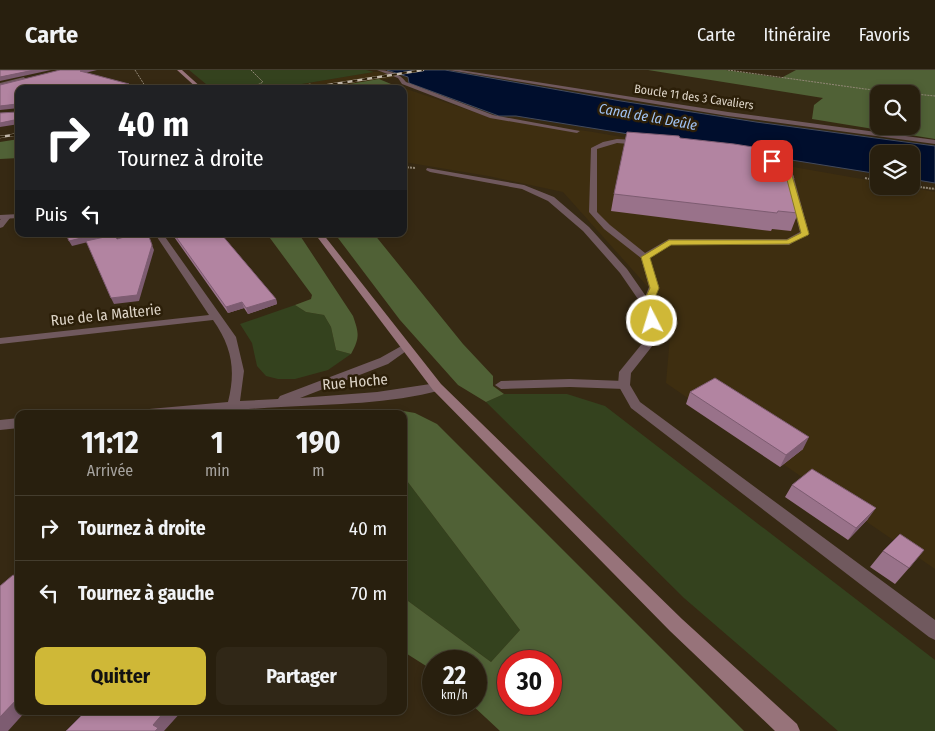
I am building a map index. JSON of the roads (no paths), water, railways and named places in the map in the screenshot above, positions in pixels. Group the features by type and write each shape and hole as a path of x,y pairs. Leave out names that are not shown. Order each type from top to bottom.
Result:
{"main road":[{"path":"179,70 196,85"},
{"path":"321,237 404,347 437,386 676,625 790,731"}],"street":[{"path":"379,70 400,77 404,83 492,117 577,131"},
{"name":"Boucle 11 des 3 Cavaliers","path":"451,70 718,112 935,142"},
{"path":"0,85 28,78"},
{"path":"647,305 654,288 645,257 607,228 593,212 594,148 603,142 624,140 654,144"},
{"path":"645,257 669,242 789,242 805,234 788,172 784,165"},
{"path":"430,170 524,187 551,199 586,229 624,271 647,305 652,321 651,340 625,372 624,385 635,406 935,631"},
{"path":"0,225 3,218"},
{"path":"161,237 230,337 237,356 239,373 233,406"},
{"name":"Rue de la Malterie","path":"0,340 216,317"},
{"name":"Rue Hoche","path":"275,403 384,361 404,347"},
{"path":"501,385 570,383 624,385"},
{"name":"Rue Hoche","path":"186,410 374,398 437,386"},
{"path":"0,425 15,423"}],"water":[{"name":"Canal de la Deûle","path":"387,70 445,70 621,101 756,122 935,146 935,183 920,180 920,145 870,145 870,173 516,116 499,116 409,83 408,77"}],"railway":[{"path":"328,85 423,70"},
{"path":"0,137 15,135"}]}
